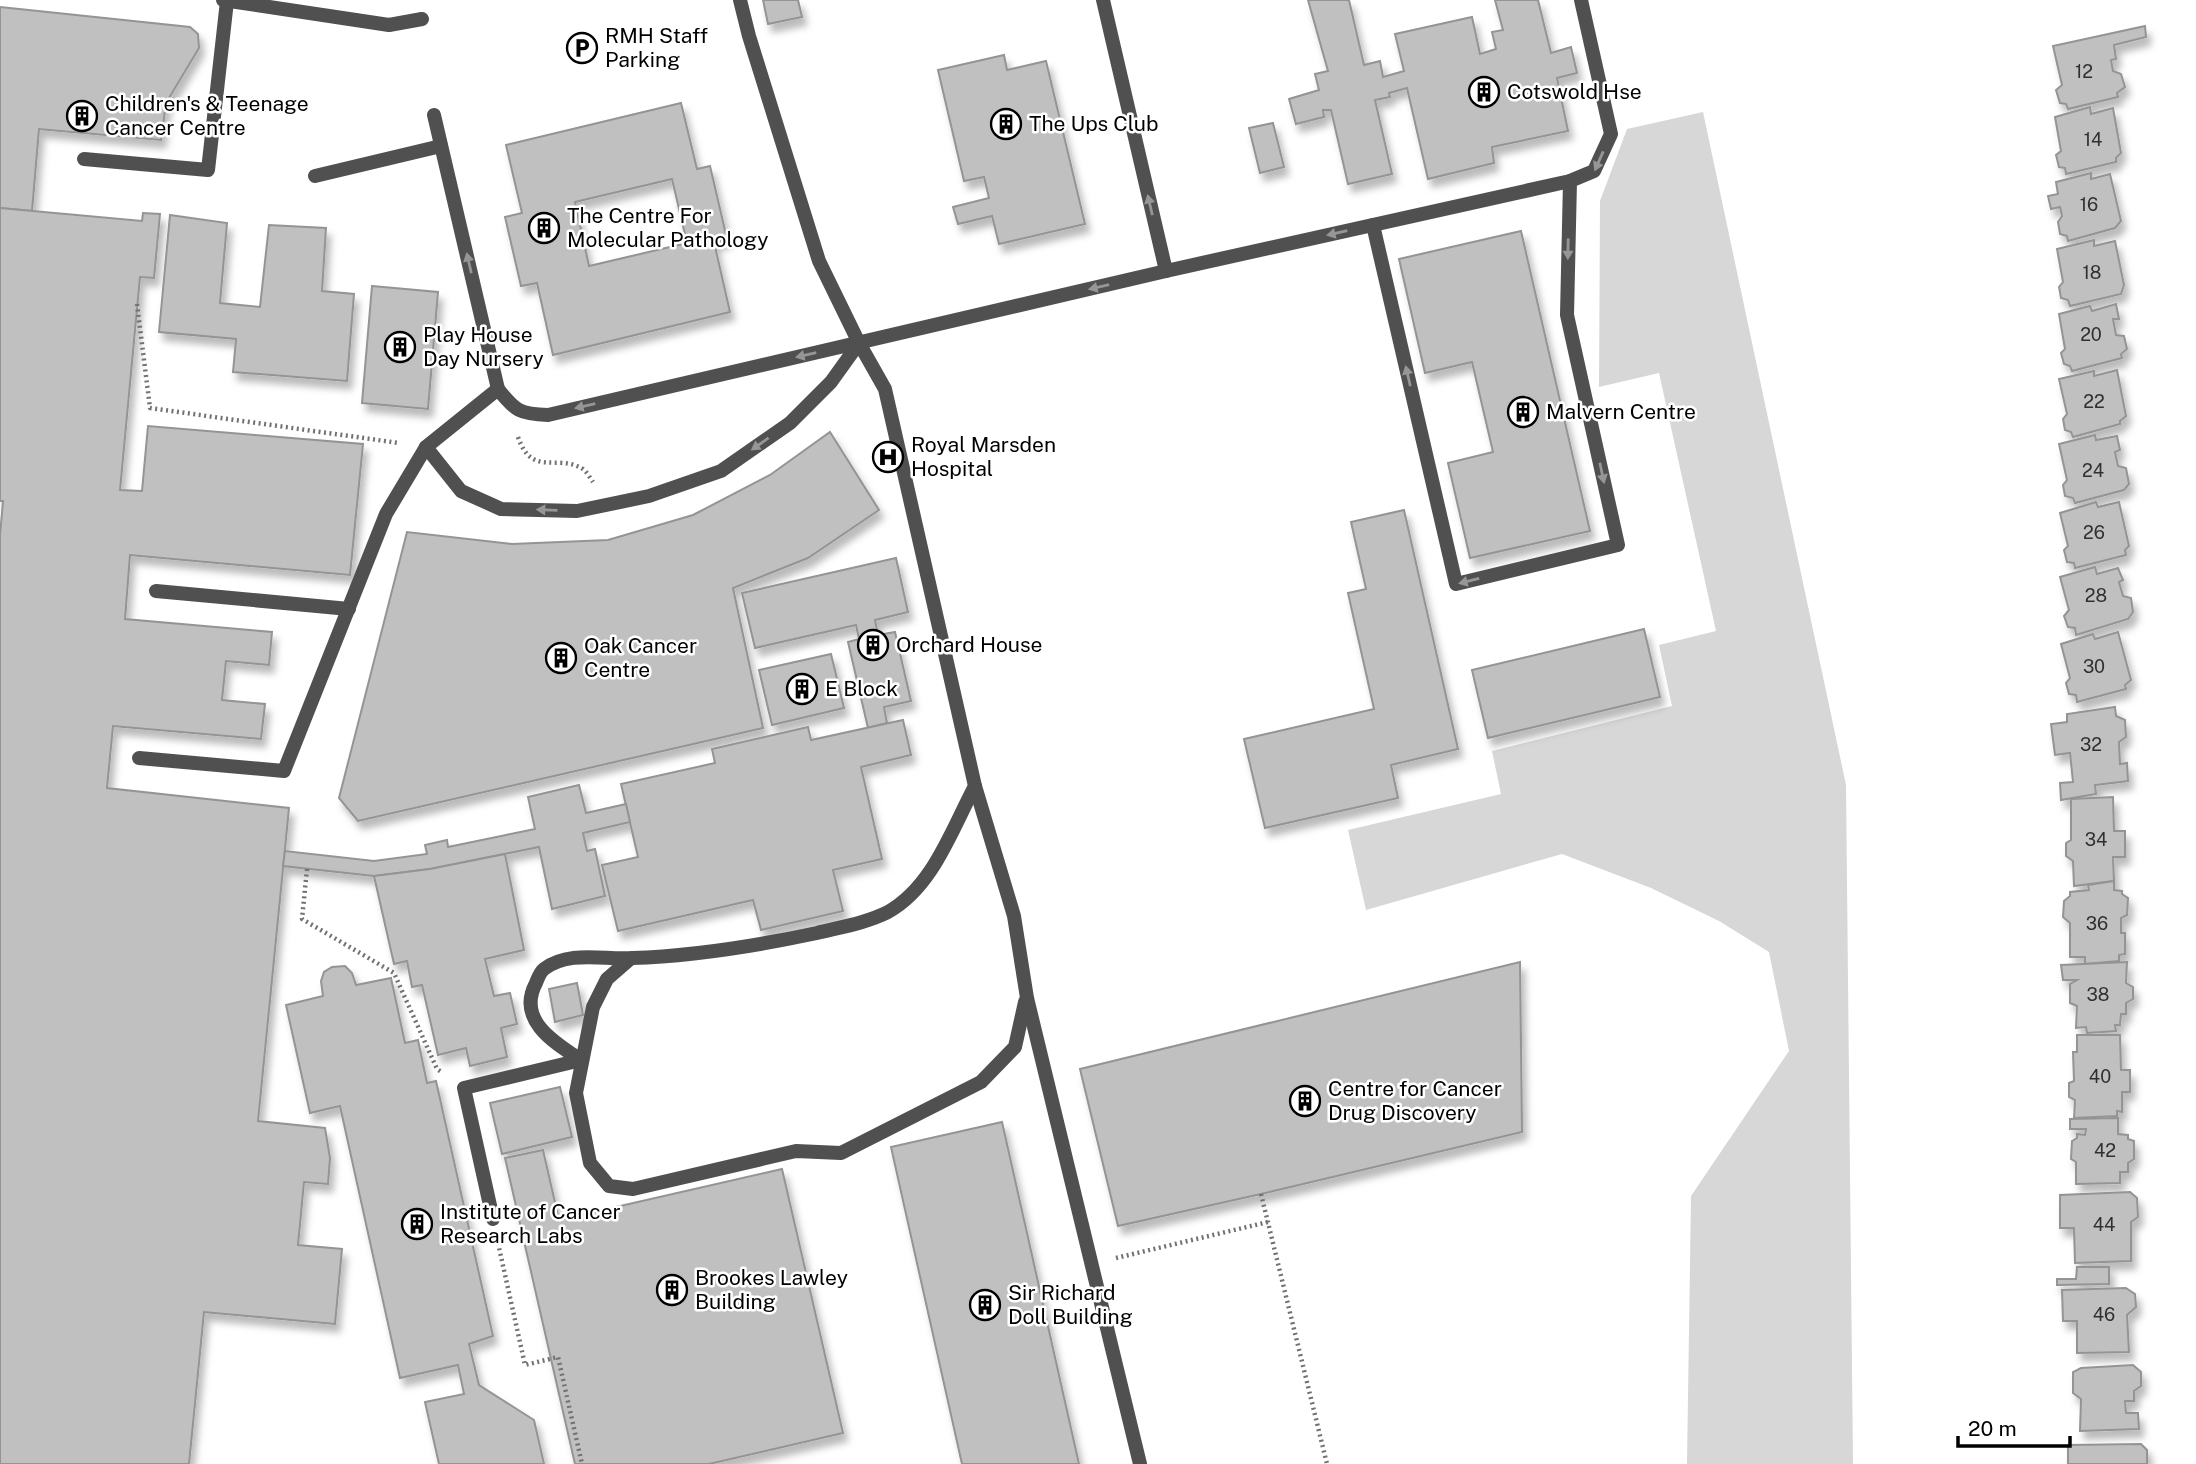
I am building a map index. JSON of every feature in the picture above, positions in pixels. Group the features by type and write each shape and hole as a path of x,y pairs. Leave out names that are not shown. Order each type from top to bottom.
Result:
{"street":[{"path":"84,159 208,170 225,0 389,25 422,19"},
{"path":"740,0 819,261 885,389 975,786 1014,916 1027,998 1140,1464"},
{"path":"1103,0 1166,271"},
{"path":"434,115 498,389 512,407 531,415 548,415 1166,271 1570,181 1594,172 1611,134 1581,0"},
{"path":"315,176 442,146"},
{"path":"1373,225 1455,584 1618,545 1567,315 1570,181"},
{"path":"426,447 461,491 501,509 577,511 649,496 721,471 790,423 831,382 859,343"},
{"path":"139,758 284,771 386,514 426,447 498,389"},
{"path":"156,591 349,610"},
{"path":"581,1060 544,1033 533,1016 531,992 543,970 565,959 594,956 630,959 762,945 867,921 891,910 925,877 939,856 975,786"},
{"path":"630,959 607,979 593,1007 576,1093 590,1163 609,1186 633,1189 796,1151 841,1153 982,1082 1014,1047 1027,998"},
{"path":"493,1219 464,1088 581,1060"}],"path":[{"path":"137,304 150,408 426,447"},
{"path":"512,407 518,440 528,456 541,463 564,463 584,469 596,486 600,506"},
{"path":"307,869 302,919 394,973 438,1069 464,1088"},
{"path":"1261,1194 1327,1464"},
{"path":"493,1219 525,1365 558,1357 582,1464"},
{"path":"1091,1264 1268,1222"}],"shaded area":[{"path":"1703,112 1846,785 1853,1464 1687,1464 1691,1196 1789,1051 1769,952 1719,921 1651,888 1562,854 1366,910 1348,830 1501,794 1492,751 1672,706 1659,645 1716,631 1659,373 1599,387 1600,201 1627,129"}],"building":[{"path":"763,0 798,0 802,17 768,24"},
{"name":"Cotswold Hse","path":"1308,0 1349,0 1364,65 1380,61 1383,77 1404,71 1395,34 1472,17 1480,54 1496,49 1492,32 1503,30 1495,0 1538,0 1551,53 1571,47 1577,73 1557,78 1568,131 1492,147 1494,163 1428,179 1407,88 1389,93 1390,97 1375,100 1392,174 1348,184 1331,110 1323,110 1324,117 1296,124 1289,99 1319,90 1315,74 1328,71"},
{"name":"Children's & Teenage Cancer Centre","path":"0,7 190,27 198,34 199,48 166,103 161,140 39,129 32,211 0,208"},
{"path":"2145,26 2146,37 2114,45 2116,59 2111,60 2113,71 2121,74 2125,87 2117,93 2118,97 2068,109 2066,104 2060,103 2056,90 2062,85 2053,46"},
{"name":"The Ups Club","path":"1004,55 1007,70 1046,61 1085,224 999,244 992,216 958,224 953,207 989,198 984,177 964,181 938,70"},
{"name":"The Centre For Molecular Pathology","path":"681,103 697,169 710,166 727,239 714,242 730,312 553,355 537,283 521,286 505,217 522,213 506,145","holes":["672,179 687,243 589,266 575,202"]},
{"path":"2090,107 2091,114 2113,108 2121,153 2116,162 2066,174 2065,168 2059,167 2056,155 2061,151 2055,117"},
{"path":"1273,123 1284,167 1260,173 1249,128"},
{"path":"2091,173 2091,179 2110,174 2121,221 2115,228 2068,241 2067,236 2060,234 2060,207 2051,209 2048,196 2058,194 2056,182"},
{"path":"0,208 142,221 143,213 160,214 154,278 140,277 120,490 142,491 148,426 363,444 350,575 130,555 125,619 272,632 269,665 226,661 222,700 265,704 261,739 113,726 107,788 289,808 258,1121 325,1128 330,1158 328,1184 304,1182 298,1245 342,1249 335,1324 204,1312 189,1464 0,1464 0,535 3,501 0,501"},
{"path":"170,215 227,223 220,303 260,307 269,225 326,228 322,291 354,294 347,381 233,372 236,339 159,332"},
{"name":"Malvern Centre","path":"1521,231 1590,531 1470,558 1448,463 1493,452 1472,362 1425,373 1399,259"},
{"path":"2094,240 2094,246 2115,241 2124,285 2121,294 2070,306 2068,300 2061,298 2059,287 2063,282 2057,249"},
{"name":"Play House Day Nursery","path":"372,286 438,292 428,409 362,403"},
{"path":"2116,304 2119,319 2113,319 2116,335 2124,336 2127,349 2121,354 2122,358 2072,371 2070,366 2064,364 2061,353 2065,349 2059,314 2090,306 2092,311"},
{"path":"2117,370 2126,416 2120,424 2073,437 2071,432 2065,430 2063,419 2067,414 2059,379 2094,371 2094,376"},
{"name":"Oak Cancer Centre","path":"830,432 879,510 808,558 733,588 763,728 358,821 339,798 407,532 512,544 608,540 693,515 770,475"},
{"path":"2095,435 2096,440 2117,436 2120,450 2115,452 2118,466 2126,468 2129,484 2124,490 2075,503 2073,498 2065,496 2063,485 2067,480 2059,444"},
{"path":"2096,502 2098,507 2119,502 2129,546 2125,550 2126,555 2075,568 2074,563 2067,562 2064,550 2068,546 2060,513"},
{"path":"1404,510 1458,749 1391,765 1398,798 1265,828 1244,739 1374,709 1348,593 1366,589 1351,522"},
{"name":"Orchard House","path":"896,558 908,612 875,620 878,635 895,632 911,701 884,707 887,723 868,728 848,642 859,639 856,625 755,648 742,593"},
{"path":"2095,567 2097,574 2118,568 2123,580 2119,582 2123,596 2131,598 2133,612 2128,619 2076,635 2075,628 2068,627 2064,616 2069,610 2060,577"},
{"path":"1644,629 1660,697 1488,738 1472,670"},
{"path":"2118,632 2131,680 2125,685 2126,689 2077,702 2076,695 2069,694 2066,683 2070,678 2061,644 2093,634 2095,639"},
{"name":"E Block","path":"831,654 844,708 772,725 759,670"},
{"path":"2115,707 2116,716 2125,720 2126,737 2119,742 2120,764 2127,763 2128,781 2095,785 2096,794 2061,800 2060,783 2073,782 2070,753 2055,755 2051,724 2067,722 2067,714"},
{"path":"903,720 911,755 861,767 882,859 833,870 843,911 761,930 753,900 618,931 602,865 638,857 621,784 715,763 712,749 808,727 811,740"},
{"path":"579,785 586,813 626,804 630,822 583,833 587,851 595,849 605,896 552,909 539,847 430,869 374,876 283,866 285,851 374,861 427,854 425,845 447,840 448,847 535,829 528,797"},
{"path":"2113,797 2114,831 2125,831 2125,857 2113,857 2114,881 2074,886 2073,861 2066,856 2066,843 2071,840 2071,799"},
{"path":"505,854 524,950 485,959 494,996 510,993 517,1024 501,1028 507,1057 470,1066 466,1048 438,1055 422,985 412,987 407,961 394,964 374,876 430,869"},
{"path":"2114,881 2114,890 2122,891 2128,898 2127,915 2121,918 2121,933 2125,933 2125,954 2119,955 2119,961 2085,964 2085,957 2070,957 2070,923 2063,917 2064,901 2070,896 2070,892 2089,890 2088,885"},
{"name":"Centre for Cancer Drug Discovery","path":"1520,962 1522,1132 1118,1226 1080,1069"},
{"path":"2127,962 2126,983 2133,987 2133,999 2126,1003 2126,1014 2121,1014 2120,1025 2115,1025 2116,1031 2087,1033 2086,1027 2076,1028 2077,1006 2070,1003 2070,984 2077,980 2063,980 2061,965"},
{"name":"Institute of Cancer Research Labs","path":"345,966 352,973 356,985 391,978 405,1043 418,1040 427,1083 436,1081 493,1336 469,1344 479,1385 534,1420 544,1464 439,1464 425,1402 464,1394 458,1365 400,1378 340,1106 310,1113 286,1005 323,996 321,981 324,972 332,967"},
{"path":"577,983 583,1015 555,1022 549,989"},
{"path":"2077,1035 2120,1035 2121,1070 2130,1070 2130,1092 2122,1092 2122,1112 2117,1111 2117,1116 2074,1118 2075,1100 2069,1097 2069,1083 2074,1081 2073,1052 2077,1052"},
{"path":"560,1087 572,1137 502,1154 490,1103"},
{"path":"2118,1118 2118,1134 2128,1135 2128,1139 2134,1141 2134,1159 2128,1163 2128,1172 2120,1172 2120,1183 2076,1184 2076,1162 2071,1159 2072,1141 2077,1138 2077,1134 2085,1135 2086,1129 2070,1129 2070,1119"},
{"name":"Sir Richard Doll Building","path":"1002,1122 1079,1464 962,1464 891,1147"},
{"name":"Brookes Lawley Building","path":"543,1150 559,1220 782,1169 843,1433 709,1464 575,1464 505,1158"},
{"path":"2130,1192 2137,1198 2138,1217 2131,1222 2131,1261 2075,1263 2074,1228 2060,1228 2060,1195"},
{"path":"2077,1267 2109,1267 2109,1284 2057,1285 2057,1279 2076,1279"},
{"path":"2126,1288 2135,1294 2136,1307 2127,1315 2129,1352 2077,1353 2077,1321 2063,1321 2062,1290"},
{"path":"2133,1365 2141,1372 2141,1386 2134,1391 2134,1401 2125,1401 2126,1413 2138,1413 2139,1429 2080,1431 2081,1399 2073,1393 2073,1372 2081,1368"},
{"path":"2141,1444 2147,1450 2147,1464 2068,1464 2068,1445"}],"place":[{"name":"RMH Staff Parking","path":"582,48"},
{"name":"Cotswold Hse","path":"1484,92"},
{"name":"Children's & Teenage Cancer Centre","path":"82,116"},
{"name":"The Ups Club","path":"1006,124"},
{"name":"The Centre For Molecular Pathology","path":"544,228"},
{"name":"Play House Day Nursery","path":"400,347"},
{"name":"Malvern Centre","path":"1523,412"},
{"name":"Royal Marsden Hospital","path":"888,457"},
{"name":"Orchard House","path":"873,645"},
{"name":"Oak Cancer Centre","path":"561,658"},
{"name":"E Block","path":"802,689"},
{"name":"Centre for Cancer Drug Discovery","path":"1305,1101"},
{"name":"Institute of Cancer Research Labs","path":"417,1224"},
{"name":"Brookes Lawley Building","path":"672,1290"},
{"name":"Sir Richard Doll Building","path":"985,1305"}]}
